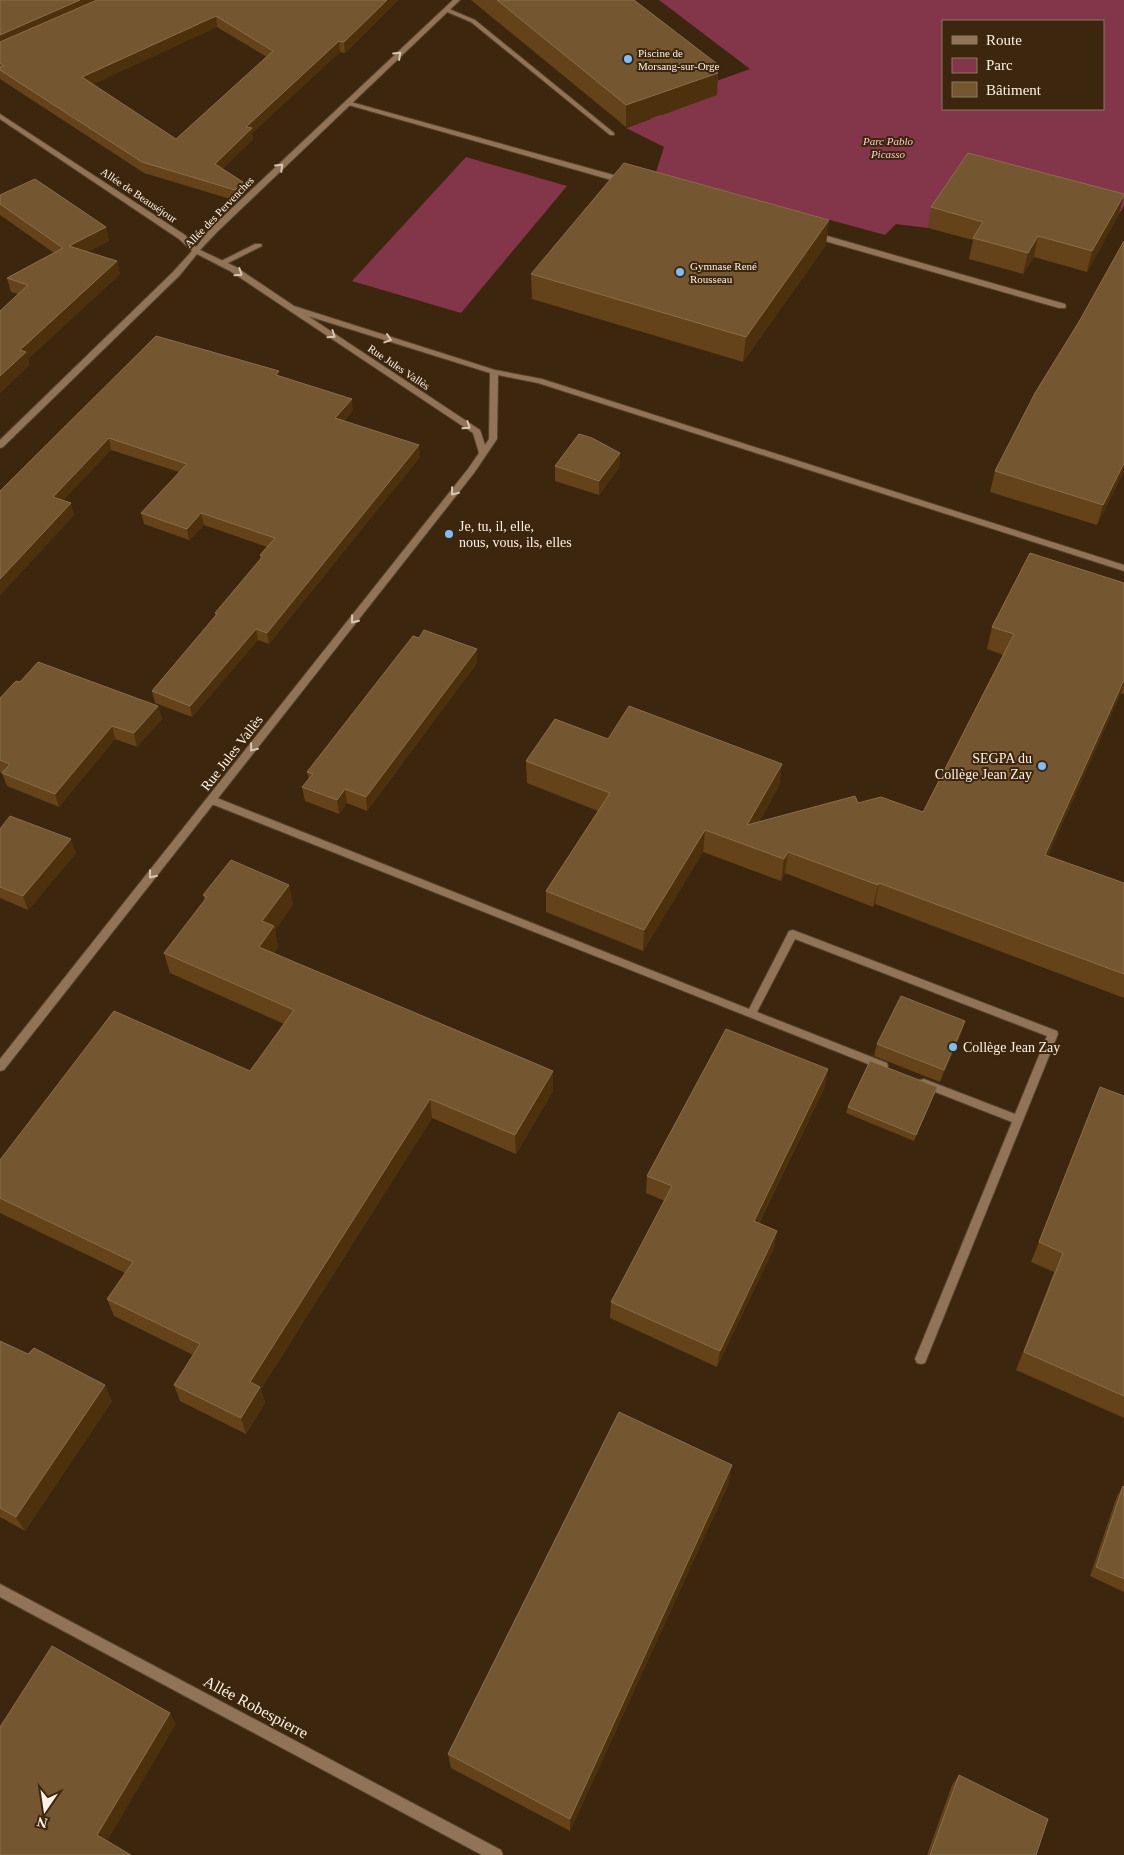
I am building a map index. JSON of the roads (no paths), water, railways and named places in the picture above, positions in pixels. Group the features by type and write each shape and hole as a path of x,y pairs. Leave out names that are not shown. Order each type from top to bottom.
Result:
{"street":[{"name":"Allée des Pervenches","path":"0,444 176,274 214,230 457,0"},
{"path":"446,10 473,20 612,134"},
{"path":"347,103 637,185"},
{"name":"Allée de Beauséjour","path":"0,116 182,237 196,251 220,263 292,308"},
{"path":"807,233 1062,306"},
{"path":"220,263 258,246"},
{"path":"292,308 494,372 539,382 1124,568"},
{"name":"Rue Jules Vallès","path":"292,308 478,432 483,453"},
{"name":"Rue Jules Vallès","path":"0,1067 212,800 483,453 493,438 494,372"},
{"path":"212,800 889,1069"},
{"path":"751,1014 793,934 1053,1034 921,1359"},
{"path":"917,1080 1018,1120"},
{"name":"Allée Robespierre","path":"0,1590 496,1855"}],"place":[{"name":"Piscine de Morsang-sur-Orge","path":"628,59"},
{"name":"Gymnase René Rousseau","path":"680,272"},
{"name":"Je, tu, il, elle, nous, vous, ils, elles","path":"449,534"},
{"name":"SEGPA du Collège Jean Zay","path":"1042,766"},
{"name":"Collège Jean Zay","path":"953,1047"}],"park label":[{"name":"Parc Pablo Picasso","path":"888,147"}]}
